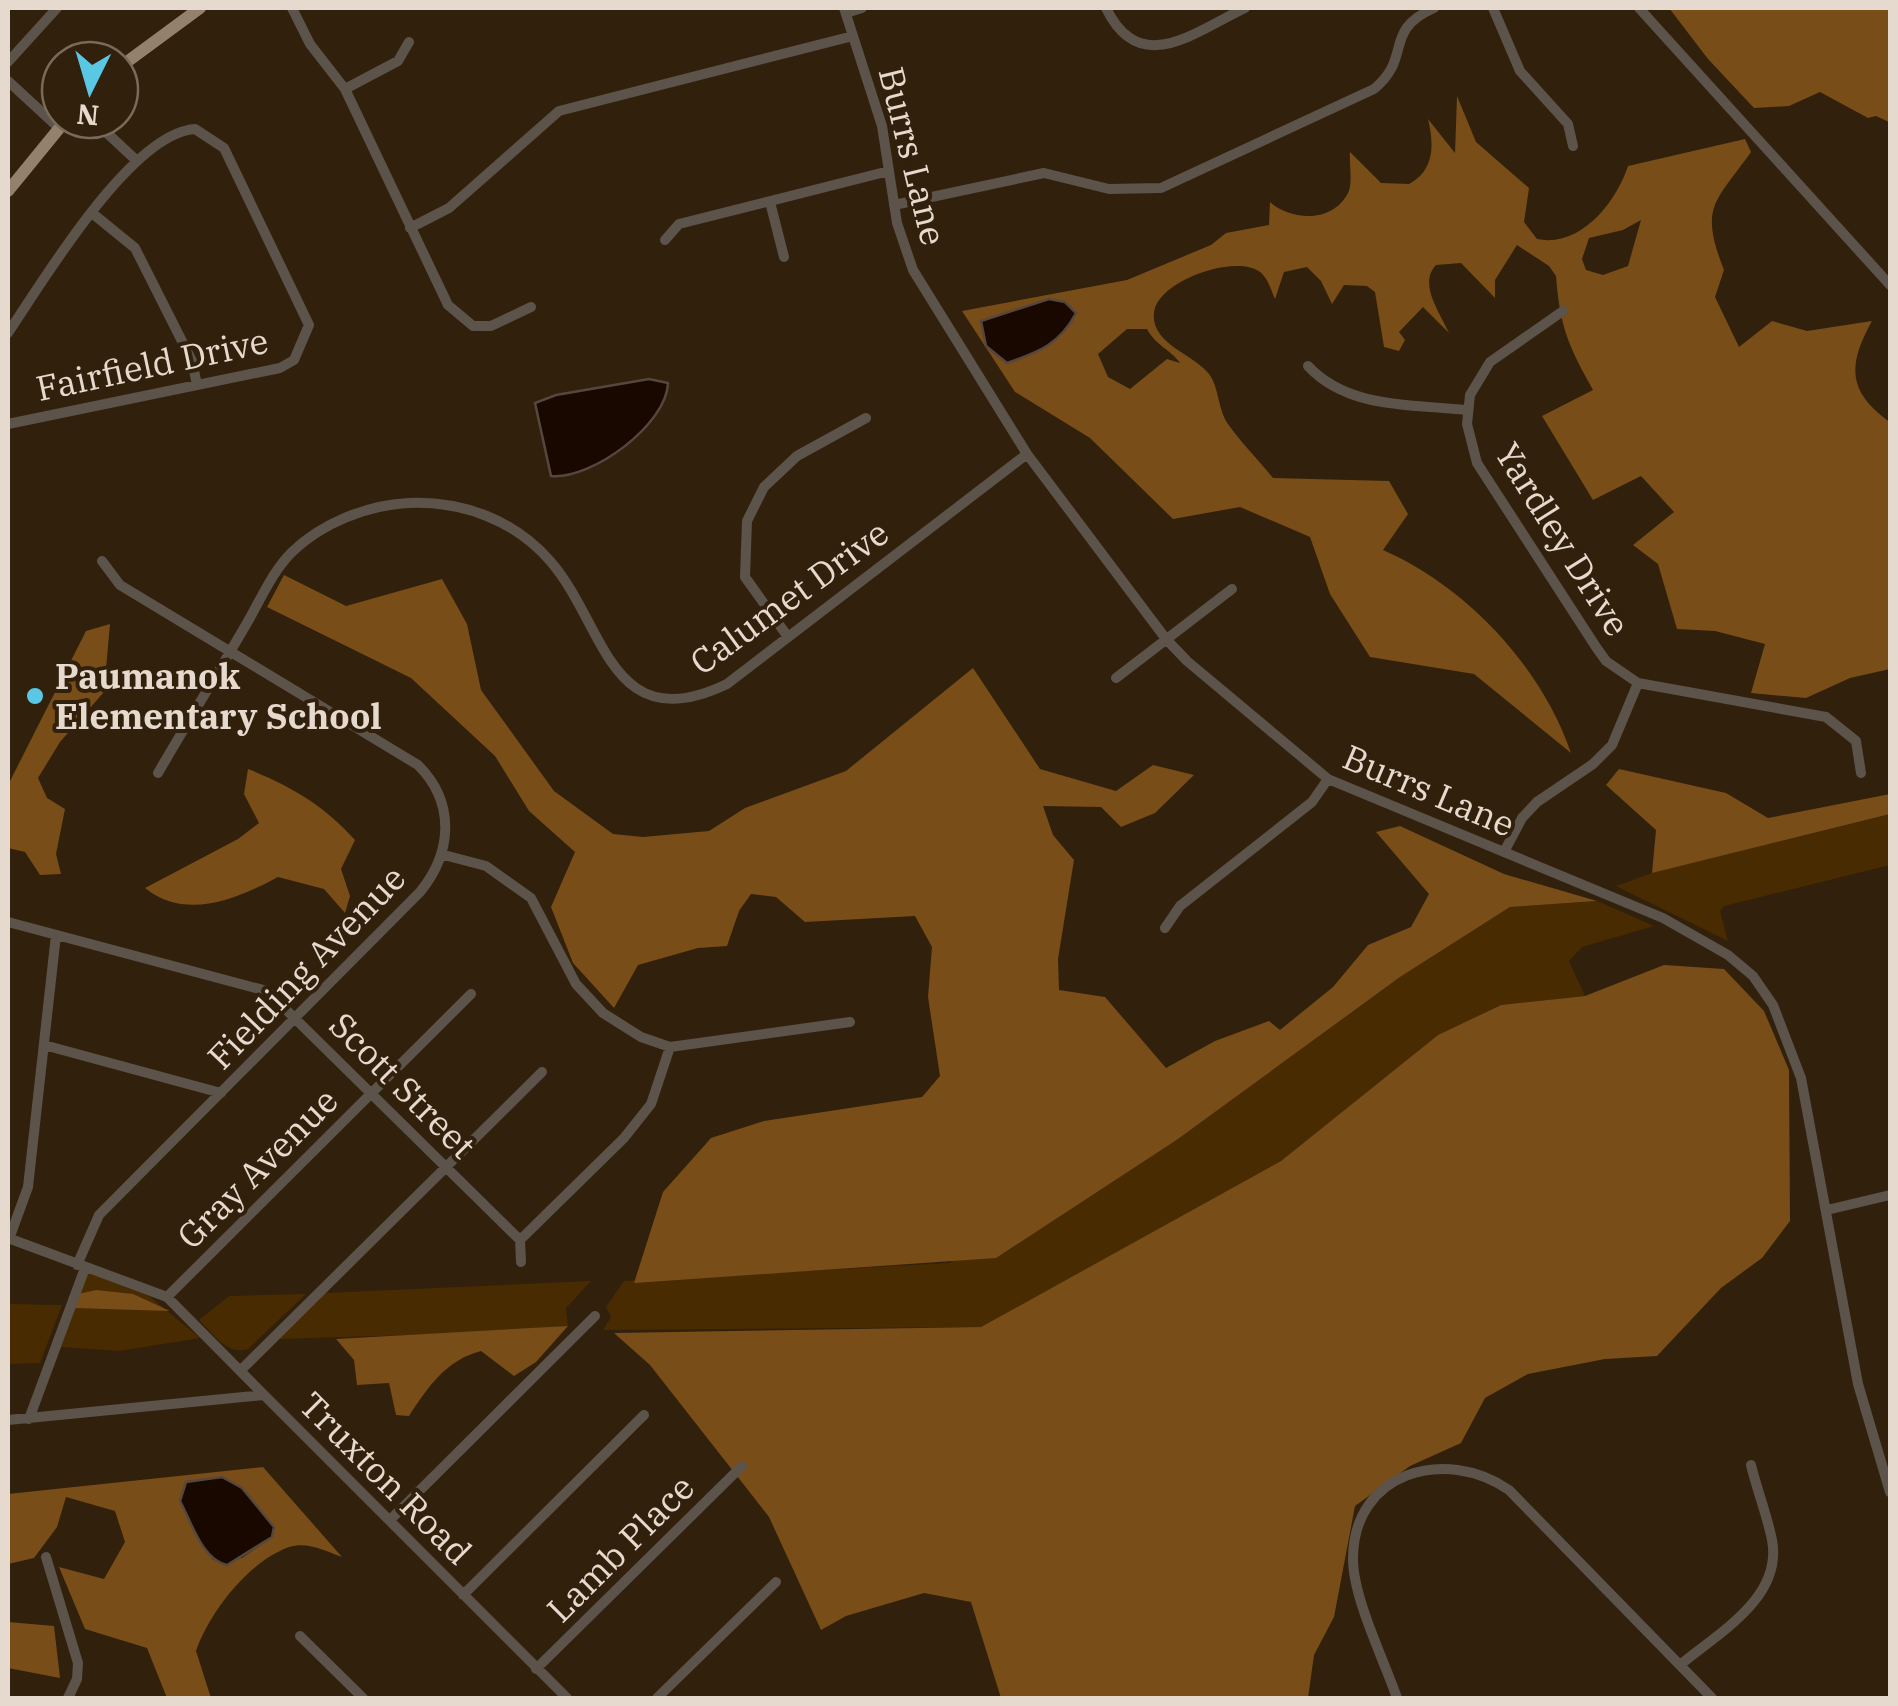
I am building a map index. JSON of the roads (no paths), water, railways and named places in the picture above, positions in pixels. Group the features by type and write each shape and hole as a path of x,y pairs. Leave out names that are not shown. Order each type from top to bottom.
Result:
{"main road":[{"path":"140,52 200,8"},
{"path":"8,192 49,140"}],"street":[{"path":"8,62 57,8"},
{"path":"292,8 310,44 345,89 410,228 458,316 473,326 491,326 532,307"},
{"path":"845,10 862,8"},
{"path":"1106,8 1118,32 1130,42 1156,47 1245,8"},
{"path":"894,205 1044,173 1126,190 1177,184 1374,89 1395,68 1402,30 1412,18 1434,8"},
{"path":"1493,8 1520,70 1568,124 1574,146"},
{"path":"1639,8 1890,286"},
{"name":"Burrs Lane","path":"845,10 882,126 894,205 914,270 1027,454 1187,661 1328,779 1699,935 1753,976 1788,1034 1801,1078 1858,1384 1885,1458 1890,1492"},
{"path":"410,228 449,208 559,112 853,36"},
{"path":"345,89 398,61 408,42"},
{"path":"8,81 40,106"},
{"name":"Fairfield Drive","path":"8,333 92,213 137,161 162,137 177,130 210,135 224,148 309,324 294,360 280,368 8,424"},
{"path":"114,140 137,161"},
{"path":"665,240 680,224 888,171"},
{"path":"770,202 784,257"},
{"path":"92,213 135,248 192,361 196,384"},
{"name":"Yardley Drive","path":"1562,312 1490,362 1476,380 1466,410 1473,450 1493,488 1606,661 1638,683 1826,717 1856,741 1861,773"},
{"path":"1308,366 1326,386 1355,398 1466,410"},
{"path":"788,637 746,576 748,521 764,487 798,456 866,418"},
{"name":"Calumet Drive","path":"158,773 268,583 292,552 359,512 434,502 478,512 506,524 536,546 568,584 616,674 638,690 662,698 701,696 727,684 1027,454"},
{"name":"Fielding Avenue","path":"28,1418 99,1215 420,892 444,855 444,812 431,778 418,765 120,585 102,561"},
{"path":"1116,678 1232,589"},
{"path":"1504,852 1522,818 1537,802 1593,764 1612,745 1638,683"},
{"path":"1165,928 1180,906 1312,802 1328,779"},
{"path":"444,855 486,866 510,880 539,909 563,964 603,1013 640,1037 670,1047 850,1022"},
{"name":"Scott Street","path":"8,922 267,990 520,1240"},
{"path":"56,935 28,1187 8,1239 167,1297 264,1395"},
{"name":"Gray Avenue","path":"167,1297 471,994"},
{"path":"44,1045 221,1093"},
{"path":"521,1262 520,1240 624,1138 652,1104 670,1047"},
{"path":"240,1371 542,1072"},
{"path":"1827,1210 1890,1196"},
{"path":"390,1520 595,1316"},
{"name":"Truxton Road","path":"8,1420 264,1395 567,1698"},
{"path":"464,1595 644,1415"},
{"path":"1680,1664 1755,1603 1765,1585 1773,1542 1752,1465"},
{"name":"Lamb Place","path":"536,1669 742,1466"},
{"path":"1397,1698 1353,1560 1364,1512 1403,1476 1459,1466 1487,1475 1510,1490 1712,1698"},
{"path":"46,1557 78,1663 77,1679 68,1698"},
{"path":"657,1698 776,1582"},
{"path":"300,1636 363,1698"}],"place":[{"name":"Paumanok Elementary School","path":"35,696"}]}
